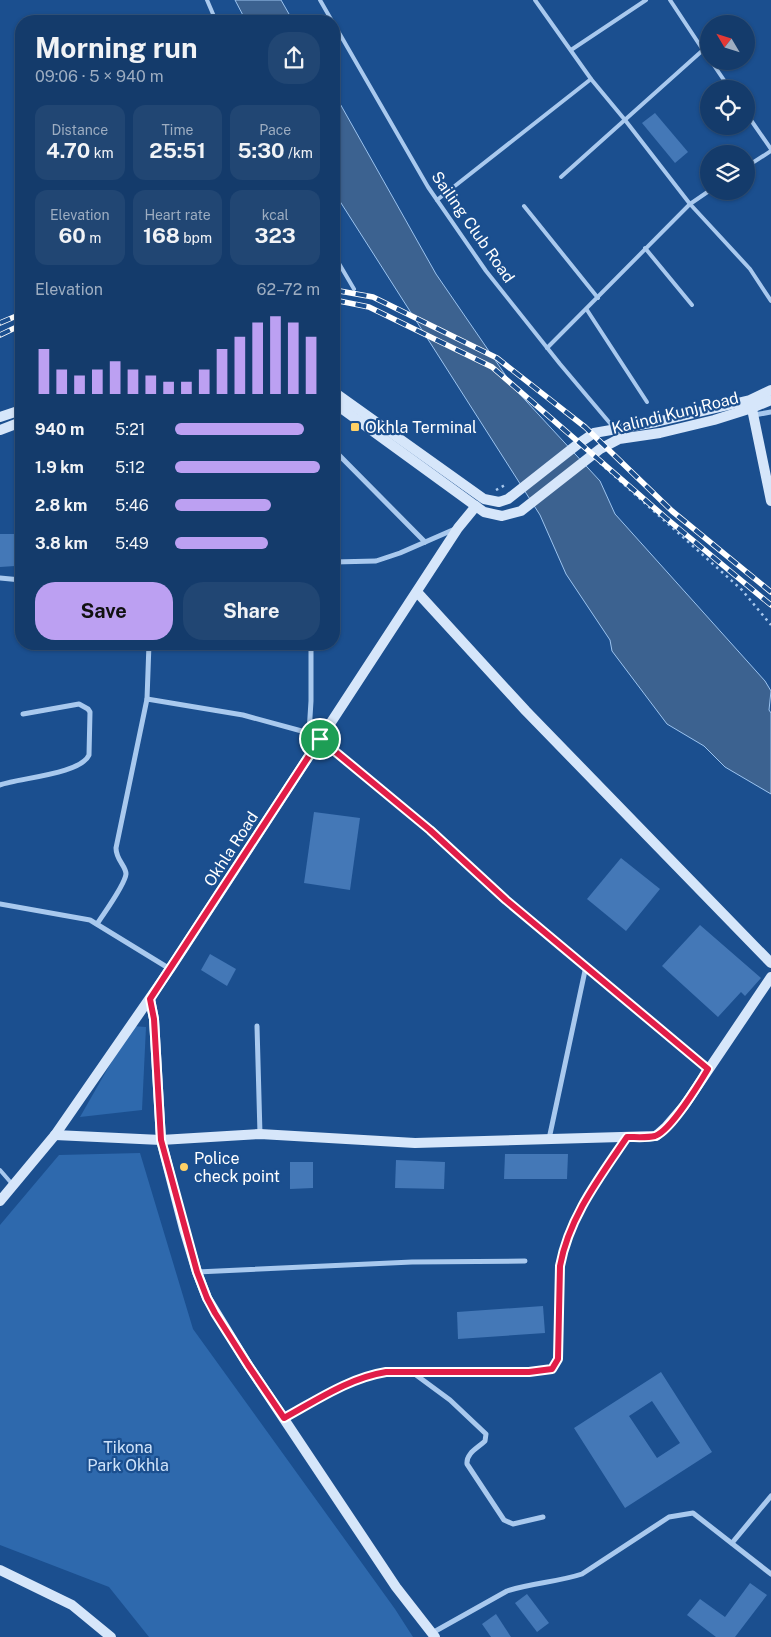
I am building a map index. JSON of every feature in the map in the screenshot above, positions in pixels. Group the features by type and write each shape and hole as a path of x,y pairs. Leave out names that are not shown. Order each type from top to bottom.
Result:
{"street":[{"path":"752,408 771,390"},
{"name":"Kalindi Kunj Road","path":"340,396 484,499 499,502 513,496 594,433 678,417 752,408"},
{"path":"752,408 771,400"},
{"name":"Kalindi Kunj Road","path":"340,407 484,512 493,515 512,514 520,511 600,449 619,440 682,427 752,408"},
{"path":"752,408 771,412"},
{"path":"752,408 771,501"},
{"path":"0,417 15,412"},
{"path":"678,417 682,427"},
{"path":"0,430 15,424"},
{"path":"340,456 425,542"},
{"name":"Okhla Road","path":"0,1201 55,1135 150,999 458,528 476,506"},
{"path":"340,562 376,560 400,553 458,528"},
{"path":"0,578 15,579"},
{"path":"417,592 526,711 771,963"},
{"path":"98,924 126,875 117,857 116,848 148,700 149,650"},
{"path":"309,733 311,650"},
{"path":"148,700 242,715 309,733 320,739 430,830 506,900 708,1069"},
{"path":"0,784 26,780 77,766 86,761 89,755 90,712 83,705 79,704 23,714"},
{"path":"0,904 74,917 98,924 170,969"},
{"path":"549,1139 586,966"},
{"path":"55,1135 161,1140 260,1134 415,1143 656,1136 684,1106 771,976"},
{"path":"150,999 154,1019 161,1140 197,1272 207,1298 248,1365 396,1587 433,1635 507,1591 582,1574 669,1517 693,1513 771,1574"},
{"path":"256,1026 260,1134"},
{"path":"284,1418 354,1380 368,1375 386,1372 529,1372 552,1369 558,1359 560,1266 562,1257 571,1230 588,1194 627,1137"},
{"path":"197,1272 412,1262 525,1260"},
{"path":"412,1372 450,1400 486,1434 485,1441 469,1454 467,1464 504,1520 513,1524 543,1517"},
{"path":"732,1543 771,1496"},
{"path":"0,1570 72,1605 111,1637"}],"lane":[{"path":"207,0 213,15"},
{"name":"Sailing Club Road","path":"320,0 328,15"},
{"path":"535,0 591,79 690,204 750,269 771,301"},
{"path":"571,50 646,0"},
{"path":"670,0 700,45"},
{"name":"Sailing Club Road","path":"340,35 437,200 486,271 614,428"},
{"path":"561,178 700,53"},
{"path":"437,200 591,79"},
{"path":"755,126 771,150 755,161"},
{"path":"547,348 587,310 645,248 690,204 700,197"},
{"path":"524,206 598,298"},
{"path":"645,248 692,305"},
{"path":"340,265 354,289"},
{"path":"587,310 647,402"},
{"path":"0,1170 13,1185"}],"path":[{"path":"589,458 742,590 771,625"}],"green space":[{"path":"132,1026 146,1027 142,1110 80,1117"},
{"name":"Tikona Park Okhla","path":"140,1153 193,1329 395,1609 413,1637 149,1637 109,1587 0,1545 0,1225 59,1155"}],"shaded area":[{"path":"235,0 281,0 290,15 243,15"},
{"path":"340,104 436,274 515,389 600,481 615,514 765,681 771,691 769,710 771,713 771,794 725,767 704,746 667,724 612,651 610,640 566,574 540,515 340,201"}],"building":[{"path":"655,113 688,152 675,163 642,123"},
{"path":"0,534 15,534 15,566 0,567"},
{"path":"314,812 360,818 350,890 304,883"},
{"path":"621,858 660,889 626,931 587,899"},
{"path":"700,925 761,978 745,996 741,992 718,1017 662,966"},
{"path":"210,954 236,969 227,986 201,970"},
{"path":"505,1154 568,1154 567,1179 504,1179"},
{"path":"396,1160 445,1162 444,1189 395,1188"},
{"path":"290,1162 313,1162 313,1188 290,1189"},
{"path":"543,1306 545,1333 458,1339 457,1312"},
{"path":"661,1372 712,1452 625,1508 574,1428","holes":["652,1401 680,1443 657,1458 629,1416"]},
{"path":"750,1583 767,1595 735,1637 716,1637 687,1615 700,1599 725,1617"},
{"path":"527,1594 549,1623 537,1632 515,1603"},
{"path":"496,1614 511,1637 491,1637 482,1624"}],"railway":[{"path":"340,291 373,297 497,358 585,427 672,511 771,592"},
{"path":"340,301 369,307 492,367 666,518 771,605"},
{"path":"0,323 15,317"},
{"path":"0,335 15,328"}],"place":[{"name":"Okhla Terminal","path":"355,427"},
{"name":"Police check point","path":"184,1167"}],"route":[{"path":"320,739 430,830 506,900 708,1069 684,1106 661,1132 656,1136 627,1137 588,1194 571,1230 560,1266 558,1359 552,1369 529,1372 386,1372 368,1375 354,1380 284,1418 215,1313 197,1272 161,1140 154,1019 150,999 320,739"}]}
